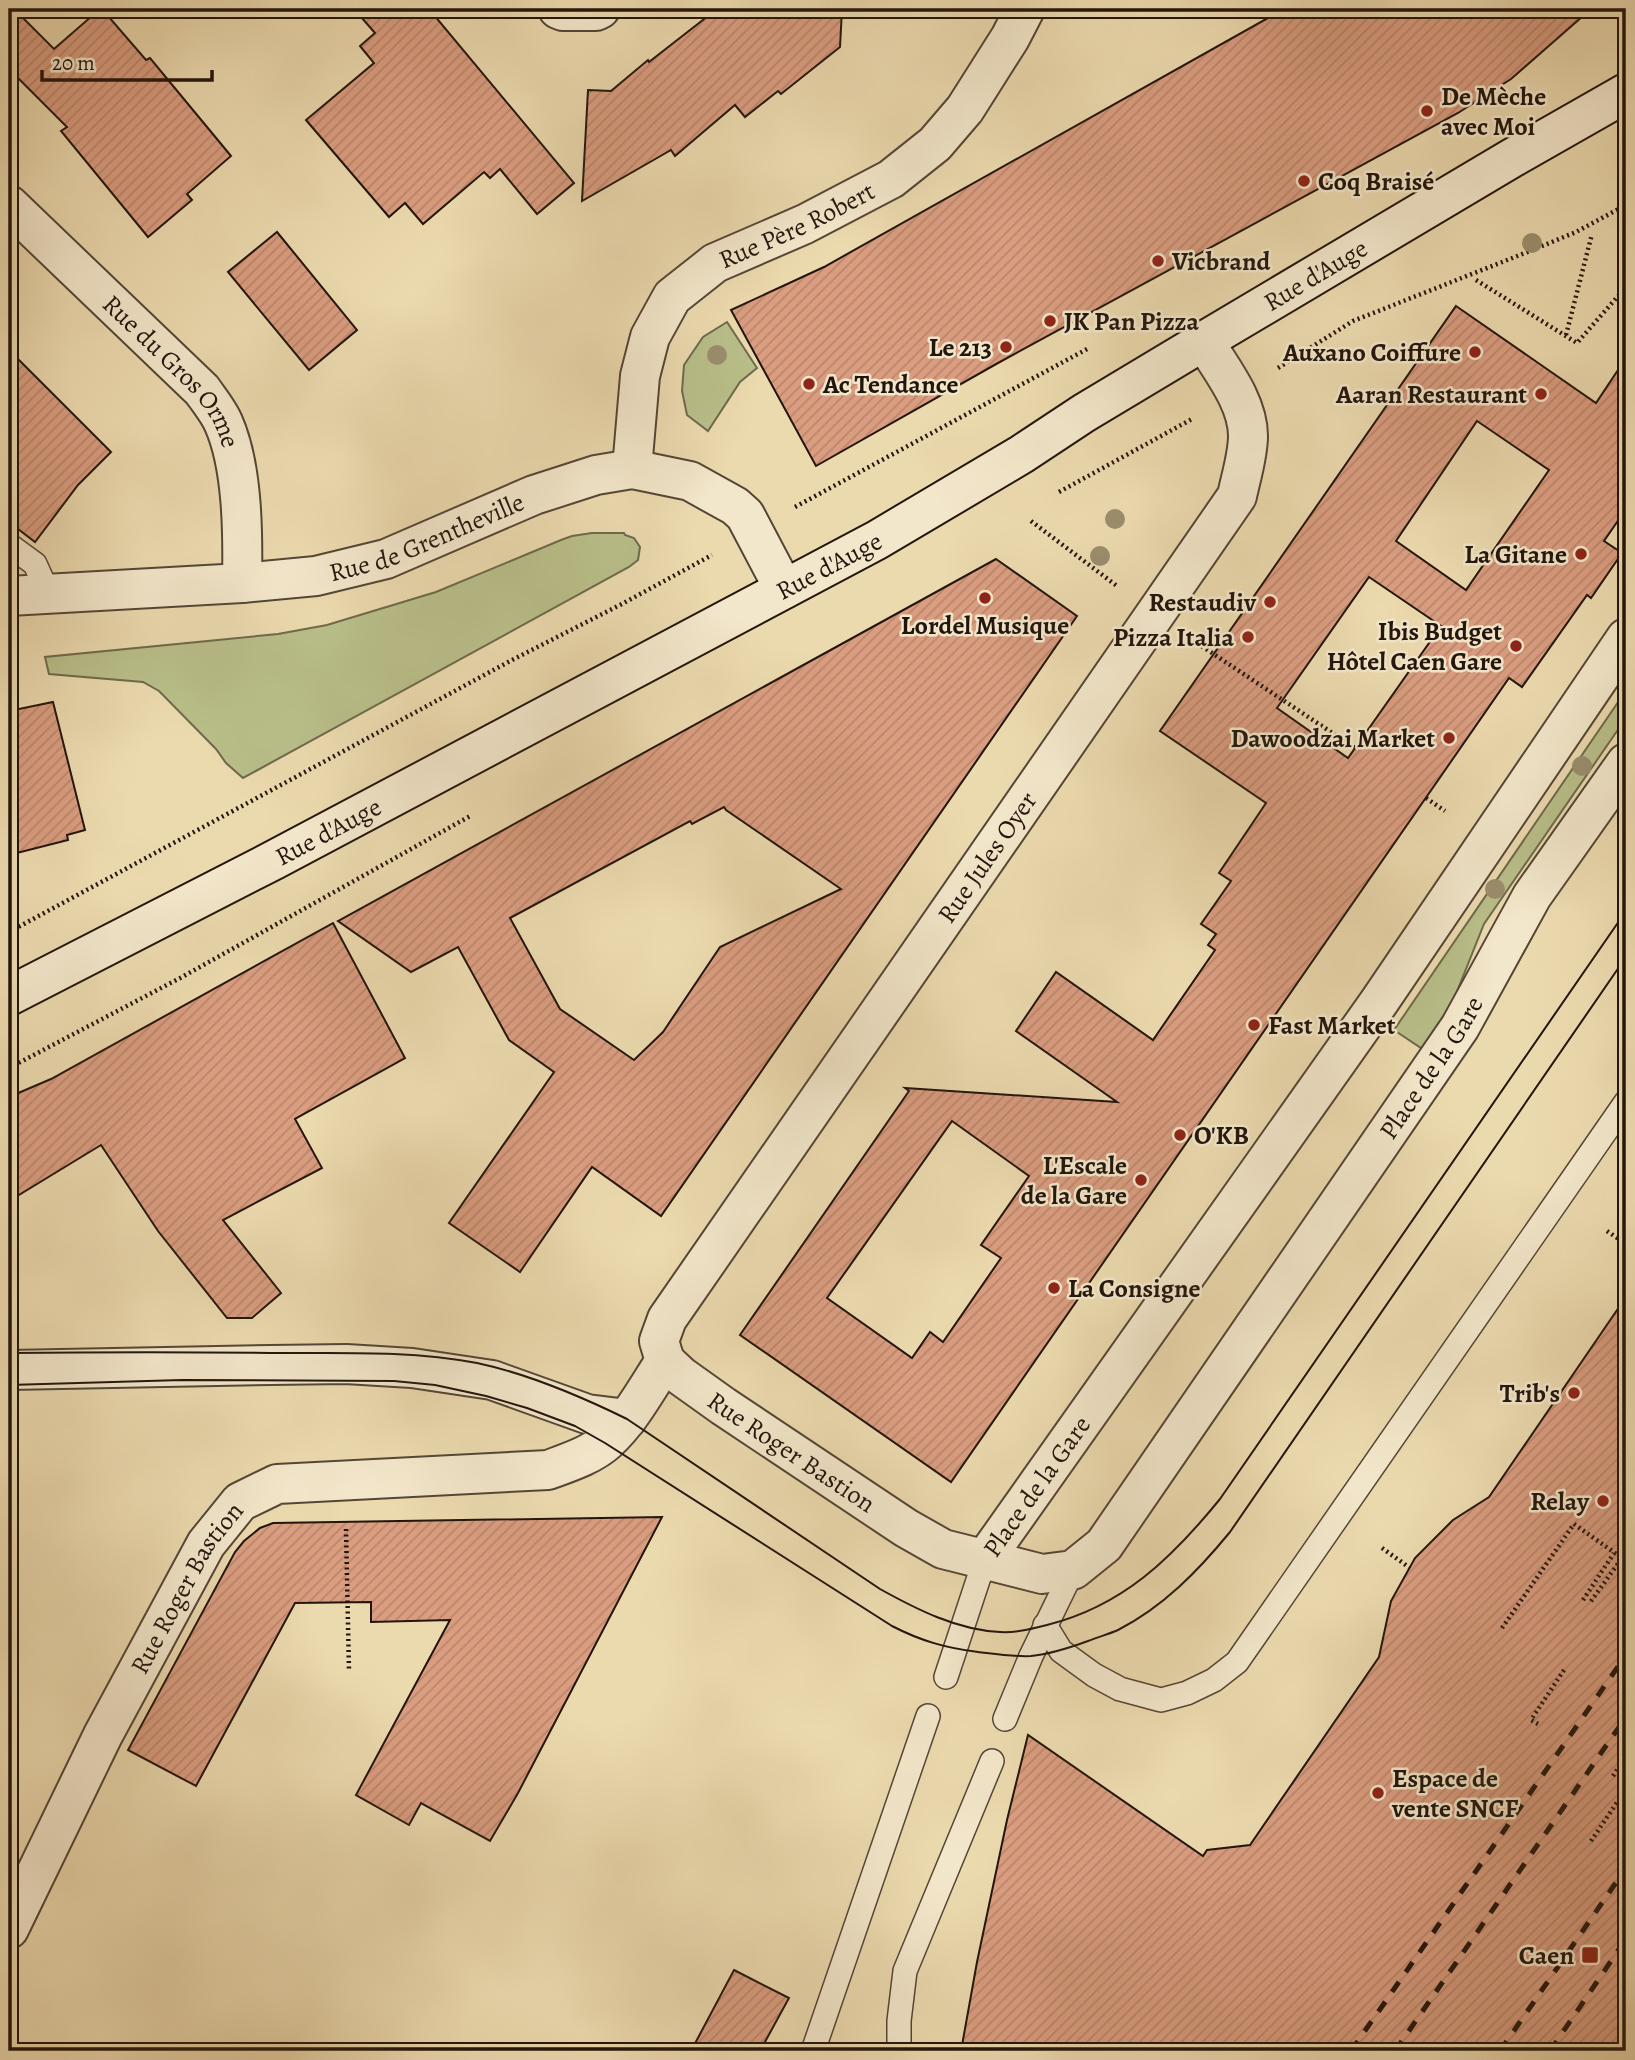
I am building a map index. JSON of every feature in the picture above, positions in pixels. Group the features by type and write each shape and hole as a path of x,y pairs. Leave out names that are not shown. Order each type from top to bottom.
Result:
{"street":[{"path":"558,9 600,9"},
{"name":"Rue Père Robert","path":"632,469 640,376 650,337 672,297 715,263 805,224 891,179 935,144 965,109 1025,9"},
{"name":"Rue d'Auge","path":"9,996 274,860 877,540 1204,341 1626,93"},
{"name":"Rue du Gros Orme","path":"9,205 202,390 223,421 233,451 238,486 243,553 242,583"},
{"name":"Rue Jules Oyer","path":"665,1361 659,1342 667,1319 1237,496 1249,438 1247,417 1204,341"},
{"name":"Rue de Grentheville","path":"9,596 242,583 316,576 386,559 534,495 596,475 632,469 691,481 735,506 745,515 784,589"},
{"name":"Place de la Gare","path":"1626,638 1379,1002 985,1559 1042,1574 1073,1570 1104,1545 1460,1027 1532,896 1626,763"},
{"name":"Rue Roger Bastion","path":"9,1929 109,1723 206,1544 240,1502 276,1484 548,1470 570,1462 605,1443 627,1419 665,1361 723,1406 906,1528 943,1549 985,1559"},
{"path":"9,1370 271,1364 346,1364 412,1368 492,1380 587,1414 627,1419"}],"lane":[{"path":"9,545 35,564 48,593"},
{"path":"1045,1625 1061,1651 1094,1675 1120,1689 1161,1700 1187,1693 1214,1680 1237,1662 1626,1102"},
{"path":"946,1677 985,1559"},
{"path":"1006,1720 1045,1625 1073,1570"},
{"path":"813,2051 928,1716"},
{"path":"899,2051 905,1971 992,1761"}],"path":[{"path":"1566,335 1592,234"},
{"path":"1476,280 1577,342 1626,287"},
{"path":"9,932 500,666 666,581 813,497 1091,347"},
{"path":"1031,521 1120,589"},
{"path":"1197,642 1355,748"},
{"path":"1426,798 1446,811"},
{"path":"1607,1231 1626,1244"},
{"path":"1502,1629 1574,1524 1622,1558 1589,1604"},
{"path":"1382,1548 1409,1568"},
{"path":"346,1550 349,1671"},
{"path":"1583,1600 1614,1553"},
{"path":"1538,1724 1531,1720 1564,1670"},
{"path":"1613,1776 1626,1756"},
{"path":"1591,1841 1626,1789"}],"green space":[{"path":"727,322 757,368 740,382 708,431 687,415 682,391 684,365 703,337"},
{"path":"592,533 624,533 634,538 640,547 638,560 243,778 159,691 143,682 49,674 45,657 278,634 327,625 436,592 561,540"},
{"path":"1625,692 1626,718 1484,924 1448,1014 1424,1050 1394,1030"}],"building":[{"path":"9,9 14,9 54,49 102,9 146,60 150,58 231,156 187,194 192,200 148,237 61,131 67,127 9,69"},
{"path":"354,9 429,9 574,183 537,214 500,169 490,178 484,172 423,224 405,203 389,217 306,120 374,63 360,46 375,33"},
{"path":"717,9 842,9 840,47 781,94 778,91 745,117 735,105 675,156 671,150 582,201 588,90 611,91"},
{"path":"1284,9 1591,9 1511,79 1458,113 998,363 816,466 731,310 824,267"},
{"path":"277,232 357,330 309,370 228,272"},
{"path":"1456,306 1596,403 1626,358 1626,509 1604,541 1622,553 1591,598 1587,595 1522,687 1509,678 951,1482 740,1335 909,1091 905,1088 1117,1102 1016,1031 1056,972 1153,1040 1215,950 1208,945 1216,934 1201,924 1231,881 1219,873 1266,803 1160,731","holes":["1477,421 1549,470 1466,590 1396,541","1369,577 1441,626 1348,758 1277,708","952,1121 1029,1176 981,1245 1001,1258 943,1342 930,1332 912,1358 827,1298"]},
{"path":"9,350 111,452 78,485 35,542 9,522"},
{"path":"996,559 1077,616 661,1216 592,1167 520,1272 449,1223 554,1072 509,1040 458,947 411,972 338,921","holes":["724,807 841,889 720,947 663,1032 634,1060 560,1009 510,918 690,821 692,824"]},
{"path":"53,702 85,830 67,835 68,840 9,855 9,711"},
{"path":"333,923 405,1058 295,1119 322,1168 223,1220 281,1293 252,1318 227,1318 158,1231 101,1145 9,1201 9,1097 51,1079"},
{"path":"1626,1297 1626,2051 961,2051 1007,1820 1028,1735 1203,1856 1207,1850 1250,1845 1379,1657 1391,1601 1415,1558 1453,1520 1489,1497"},
{"path":"662,1517 518,1793 490,1841 421,1803 409,1825 356,1795 450,1620 371,1622 371,1602 295,1603 196,1786 128,1750 235,1552 260,1528 273,1523"},
{"path":"734,1970 789,1998 760,2051 691,2051"}],"tram line":[{"path":"9,1353 382,1354 453,1359 516,1373 554,1386 627,1419 880,1589 922,1611 953,1623 1000,1632 1047,1625 1099,1606 1144,1577 1183,1541 1220,1499 1626,911"},
{"path":"9,1385 182,1380 394,1381 435,1385 486,1396 575,1426 892,1626 944,1646 1011,1656 1046,1654 1081,1644 1134,1621 1165,1599 1192,1574 1230,1532 1626,957"}],"railway":[{"path":"1351,2051 1626,1655"},
{"path":"1395,2051 1626,1717"},
{"path":"1500,2051 1626,1868"},
{"path":"1550,2051 1626,1939"}],"place":[{"name":"De Mèche avec Moi","path":"1427,111"},
{"name":"Coq Braisé","path":"1304,181"},
{"name":"Vicbrand","path":"1158,261"},
{"name":"JK Pan Pizza","path":"1050,321"},
{"name":"Le 213","path":"1006,347"},
{"name":"Auxano Coiffure","path":"1475,352"},
{"name":"Ac Tendance","path":"809,384"},
{"name":"Aaran Restaurant","path":"1541,394"},
{"name":"La Gitane","path":"1581,554"},
{"name":"Lordel Musique","path":"985,598"},
{"name":"Restaudiv","path":"1270,602"},
{"name":"Pizza Italia","path":"1248,637"},
{"name":"Ibis Budget Hôtel Caen Gare","path":"1516,646"},
{"name":"Dawoodzai Market","path":"1449,738"},
{"name":"Fast Market","path":"1254,1025"},
{"name":"O'KB","path":"1180,1135"},
{"name":"L'Escale de la Gare","path":"1141,1180"},
{"name":"La Consigne","path":"1054,1288"},
{"name":"Trib's","path":"1574,1393"},
{"name":"Relay","path":"1603,1501"},
{"name":"Espace de vente SNCF","path":"1378,1793"},
{"name":"Caen","path":"1590,1955"}]}
